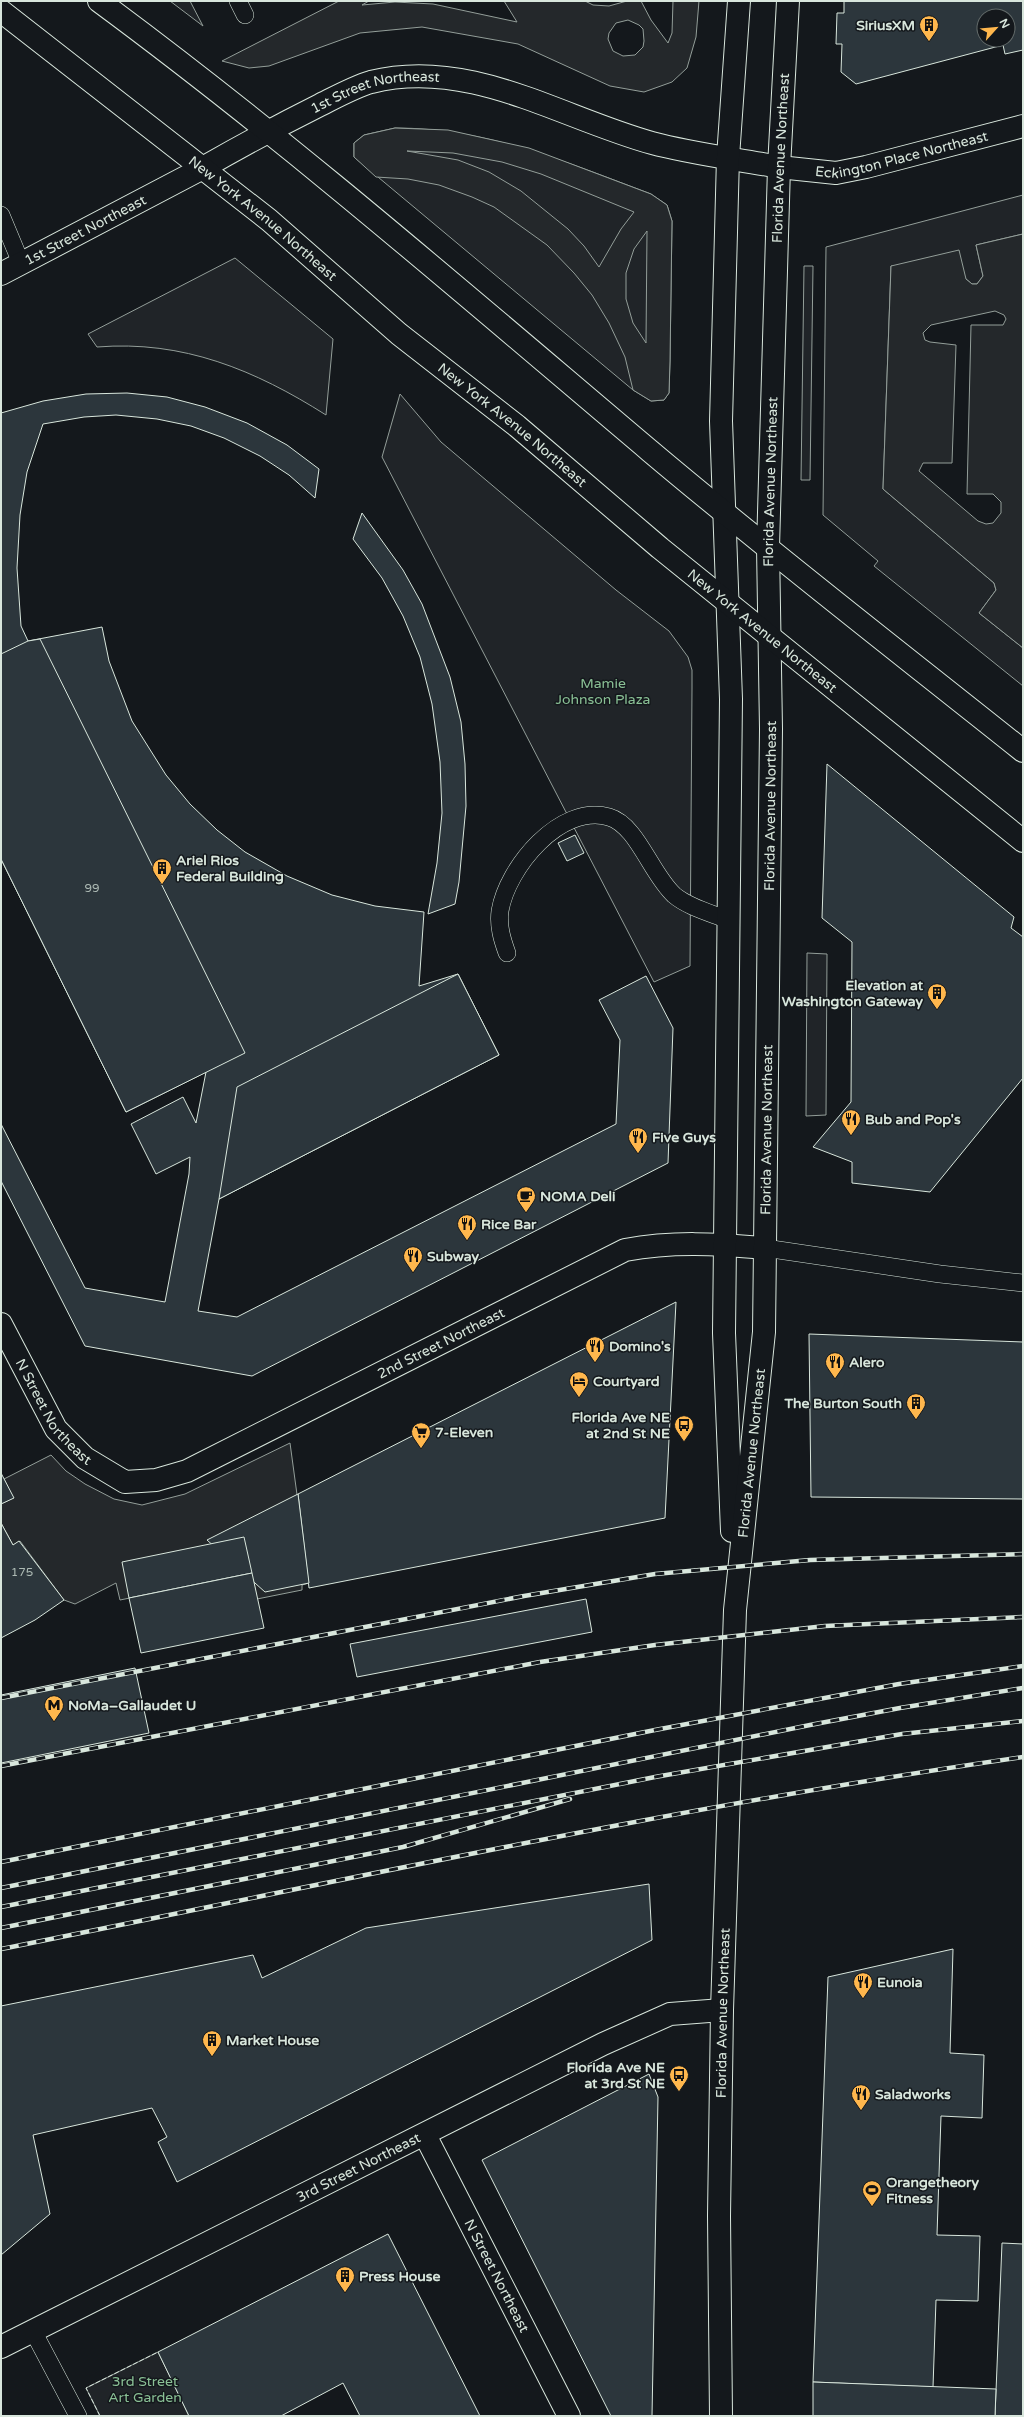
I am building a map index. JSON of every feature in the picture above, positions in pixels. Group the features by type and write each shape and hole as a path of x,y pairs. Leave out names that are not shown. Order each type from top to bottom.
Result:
{"main road":[{"path":"99,1 188,67 268,130 725,513 1023,752"},
{"name":"Florida Avenue Northeast","path":"735,1610 724,1333 731,699 721,421 728,157 739,1"},
{"name":"Florida Avenue Northeast","path":"721,2416 718,2254 722,2010 735,1610 764,1332 771,729 768,547 779,167 788,1"},
{"name":"New York Avenue Northeast","path":"1,11 201,169 269,220 399,334 517,426 660,548 1023,841"},
{"name":"1st Street Northeast","path":"1,274 201,169 268,130 370,82 406,77 447,78 496,88 652,143 779,167"},
{"name":"Eckington Place Northeast","path":"779,167 836,173 866,167 1023,126"},
{"name":"2nd Street Northeast","path":"125,1482 156,1480 186,1471 625,1250 657,1244 693,1242 765,1248"},
{"name":"N Street Northeast","path":"1,1324 56,1429 85,1458 125,1482"},
{"name":"3rd Street Northeast","path":"1,2347 425,2135 603,2044 670,2014 722,2010"},
{"name":"N Street Northeast","path":"425,2135 569,2416"}],"lane":[{"path":"1,215 21,263"},
{"path":"507,953 500,935 500,911 514,874 535,845 566,822 589,816 609,817 628,829 653,871 675,896 696,907 728,920"},
{"path":"765,1248 940,1274 1023,1283"},
{"path":"33,2331 78,2416"}],"green space":[{"path":"170,1 190,1 203,26"},
{"path":"395,128 462,134 494,140 526,149 588,170 651,194 667,205 672,221 670,361 669,393 664,400 651,401 633,390 354,157 354,143 364,135"},
{"path":"1023,195 1023,234 976,245 983,276 977,284 972,284 966,279 891,266 883,489 994,583 996,590 979,613 1023,648 1023,686 874,566 878,561 823,515 826,247"},
{"path":"235,258 333,339 326,415 272,384 217,362 189,354 159,348 129,346 97,347 88,334"},
{"path":"804,266 813,266 810,480 801,480"},
{"name":"Mamie Johnson Plaza","path":"400,394 441,442 616,590 669,631 688,657 692,670 690,966 654,982 382,457"},
{"path":"807,953 827,954 826,1115 806,1116"},
{"name":"3rd Street Art Garden","path":"158,2352 189,2416 100,2416 86,2388"}],"shaded area":[{"path":"339,1 369,1 362,5 395,2 433,4 517,22 504,1 585,1 593,5 609,6 627,1 641,1 651,20 668,43 672,33 673,1 699,1 696,37 687,68 672,82 644,92 610,86 518,44 422,27 360,33 269,66 249,68 222,61","holes":["628,20 639,25 643,29 643,47 635,55 623,56 613,51 608,39 609,33 616,23"]},
{"path":"395,128 448,130 529,148 651,194 667,205 672,221 670,361 669,393 664,400 651,401 633,390 625,357 609,323 592,295 574,273 547,245 494,207 472,197 439,185 408,179 376,177 354,157 354,143 364,135","holes":["407,151 453,153 502,162 541,174 634,212 621,229 599,267 584,246 568,229 521,191 489,172 458,160","647,231 646,343 633,323 626,299 626,273 634,249"]},
{"path":"1023,234 1023,648 979,613 996,590 994,583 883,489 891,266 959,250 966,279 972,284 977,284 983,276 976,245","holes":["995,311 1004,315 1006,319 1003,325 971,325 967,494 993,494 1001,502 1001,513 993,523 986,524 978,521 919,471 923,463 952,463 956,345 930,342 925,340 923,333 931,325"]},
{"path":"290,1443 309,1583 302,1585 302,1590 257,1599 252,1573 120,1600 116,1583 75,1604 64,1600 20,1541 13,1545 1,1523 1,1504 13,1498 4,1479 51,1455 66,1471 85,1484 114,1499 142,1505 185,1494"}],"building":[{"name":"SiriusXM","path":"844,1 1023,1 1023,50 1005,54 1004,48 1016,48 1016,8 976,8 976,48 992,48 856,84 841,72 842,44 836,44 837,13 844,13"},
{"name":"Ariel Rios Federal Building","path":"127,393 167,397 205,407 247,423 287,445 319,469 315,498 289,475 260,456 224,438 191,426 157,419 116,415 84,417 43,424 27,472 20,515 17,568 21,626 28,641 102,627 109,661 132,721 166,775 190,804 217,830 245,852 287,876 332,895 375,906 424,912 419,986 458,974 499,1055 219,1199 198,1311 237,1317 616,1124 620,1040 599,1000 646,976 673,1028 668,1163 252,1376 85,1346 1,1181 1,1124 85,1288 165,1302 189,1174 190,1157 156,1174 131,1124 183,1097 196,1123 206,1072 126,1112 1,859 1,413 43,401 86,394"},
{"path":"362,513 403,570 422,604 450,677 461,722 465,764 466,806 459,882 455,904 428,914 437,863 442,813 440,762 432,704 420,657 403,616 382,578 353,539"},
{"path":"40,639 245,1053 126,1112 1,859 1,654 28,641"},
{"name":"Elevation at Washington Gateway","path":"827,764 1014,917 1011,928 1023,937 1023,1078 930,1192 852,1183 852,1162 813,1147 851,1102 852,942 822,918"},
{"path":"575,835 584,853 567,861 558,843"},
{"path":"458,974 499,1055 219,1199 237,1087"},
{"name":"Courtyard","path":"676,1302 665,1518 309,1588 298,1494"},
{"name":"The Burton South","path":"809,1334 1023,1342 1023,1499 811,1497"},
{"path":"1,1473 14,1498 1,1504"},
{"path":"298,1494 309,1583 265,1592 207,1540"},
{"path":"1,1523 13,1545 19,1541 64,1600 35,1620 1,1638"},
{"path":"244,1537 252,1573 129,1598 122,1562"},
{"path":"252,1573 264,1628 141,1653 129,1598"},
{"path":"586,1599 592,1632 357,1677 350,1644"},
{"path":"135,1668 149,1733 1,1763 1,1695"},
{"name":"Market House","path":"649,1884 652,1940 177,2182 158,2142 167,2137 152,2108 33,2135 50,2214 1,2255 1,2006 253,1955 262,1978 366,1928"},
{"path":"953,1949 950,2053 984,2055 982,2118 941,2116 937,2235 980,2236 978,2301 936,2300 933,2387 813,2382 828,1977"},
{"path":"649,2074 658,2097 652,2416 611,2416 482,2160"},
{"name":"Press House","path":"388,2234 480,2416 360,2416 343,2383 281,2416 189,2416 158,2352"},
{"path":"1002,2243 1023,2244 1023,2416 995,2416"},
{"path":"813,2382 996,2389 995,2416 813,2416"}],"railway":[{"path":"1,1698 524,1596 655,1574 810,1560 1023,1554"},
{"path":"1,1766 540,1662 655,1645 825,1626 1023,1617"},
{"path":"1,1862 655,1730 899,1684 1023,1666"},
{"path":"1,1888 810,1725 900,1708 1023,1688"},
{"path":"1,1907 655,1777 902,1734 1023,1721"},
{"path":"1,1949 383,1871 639,1821 766,1798 1023,1757"},
{"path":"1,1928 403,1847 570,1799"}],"fence":[{"path":"100,2416 86,2388 158,2352"}],"place":[{"name":"SiriusXM","path":"929,42"},
{"name":"Ariel Rios Federal Building","path":"162,885"},
{"name":"Elevation at Washington Gateway","path":"937,1010"},
{"name":"Bub and Pop's","path":"851,1136"},
{"name":"Five Guys","path":"638,1154"},
{"name":"NOMA Deli","path":"526,1213"},
{"name":"Rice Bar","path":"467,1241"},
{"name":"Subway","path":"413,1273"},
{"name":"Domino's","path":"595,1363"},
{"name":"Alero","path":"835,1379"},
{"name":"Courtyard","path":"579,1398"},
{"name":"The Burton South","path":"916,1420"},
{"name":"Florida Ave NE at 2nd St NE","path":"684,1442"},
{"name":"7-Eleven","path":"421,1449"},
{"name":"NoMa–Gallaudet U","path":"54,1722"},
{"name":"Eunoia","path":"863,1999"},
{"name":"Market House","path":"212,2057"},
{"name":"Florida Ave NE at 3rd St NE","path":"679,2092"},
{"name":"Saladworks","path":"861,2111"},
{"name":"Orangetheory Fitness","path":"872,2207"},
{"name":"Press House","path":"345,2293"}]}
